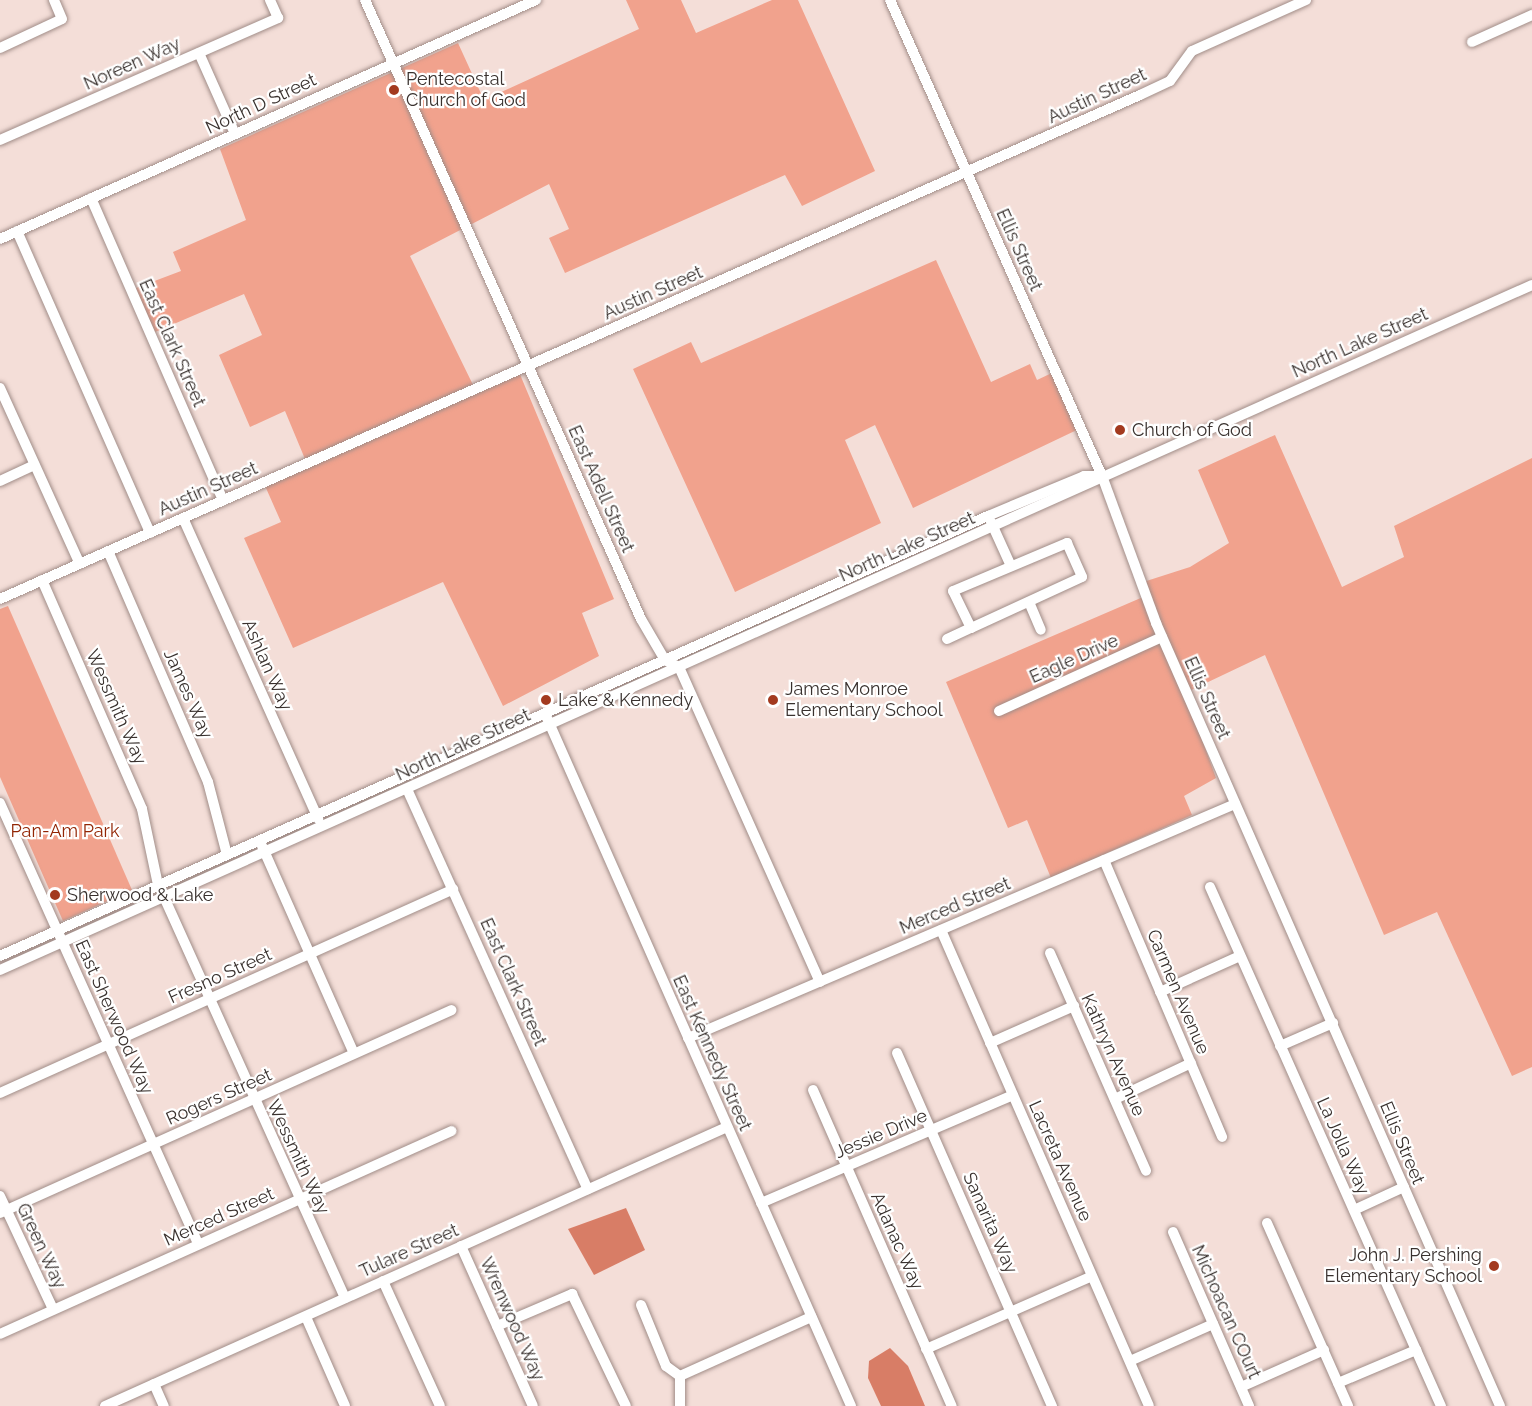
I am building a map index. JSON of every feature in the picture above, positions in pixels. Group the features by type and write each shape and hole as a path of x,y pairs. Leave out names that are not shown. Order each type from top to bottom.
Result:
{"street":[{"path":"0,48 62,19 54,0"},
{"name":"Noreen Way","path":"0,140 278,18 270,0"},
{"name":"East Adell Street","path":"365,0 641,619 665,660"},
{"name":"North D Street","path":"0,239 392,62 536,0"},
{"name":"Ellis Street","path":"890,0 1102,476 1162,637 1500,1406"},
{"name":"Austin Street","path":"0,599 527,365 967,174 1170,81 1192,51 1306,0"},
{"path":"1472,42 1532,15"},
{"path":"199,52 235,134"},
{"name":"East Clark Street","path":"91,198 223,500"},
{"path":"17,231 150,533"},
{"name":"North Lake Street","path":"0,970 321,825 1088,487 1102,476 1532,285"},
{"path":"0,388 80,564"},
{"path":"0,481 35,465"},
{"name":"North Lake Street","path":"0,956 988,516 1084,476 1102,476"},
{"path":"988,516 1011,566"},
{"name":"Ashlan Way","path":"183,518 321,825"},
{"path":"947,639 1029,602 1082,577 1067,543 953,591 971,628"},
{"name":"James Way","path":"108,551 208,782 227,855"},
{"name":"Wessmith Way","path":"42,580 142,809 158,885"},
{"path":"1029,602 1041,630"},
{"path":"770,613 787,619"},
{"name":"Eagle Drive","path":"999,711 1162,637"},
{"path":"665,660 679,667 820,982"},
{"name":"East Kennedy Street","path":"544,713 850,1406"},
{"name":"East Clark Street","path":"407,789 588,1189"},
{"name":"East Sherwood Way","path":"0,803 198,1244"},
{"name":"Merced Street","path":"688,1038 1235,804"},
{"path":"259,841 354,1054"},
{"name":"Carmen Avenue","path":"1104,860 1222,1137"},
{"name":"La Jolla Way","path":"1210,887 1441,1406"},
{"name":"Fresno Street","path":"0,1093 453,889"},
{"name":"Wessmith Way","path":"164,897 208,999 345,1298"},
{"name":"Lacreta Avenue","path":"941,930 1149,1406"},
{"name":"Kathryn Avenue","path":"1050,953 1146,1171"},
{"path":"1160,992 1240,956"},
{"path":"990,1043 1074,1006"},
{"name":"Rogers Street","path":"3,1212 452,1010"},
{"path":"1280,1046 1333,1023"},
{"name":"Sanarita Way","path":"897,1053 1052,1406"},
{"path":"1114,1099 1191,1064"},
{"name":"Adanac Way","path":"813,1090 952,1406"},
{"name":"Jessie Drive","path":"761,1203 1013,1095"},
{"name":"Tulare Street","path":"109,1405 727,1127"},
{"name":"Merced Street","path":"0,1334 452,1131"},
{"path":"1353,1210 1404,1187"},
{"name":"Green Way","path":"0,1196 3,1212 53,1310"},
{"path":"1267,1223 1348,1406"},
{"name":"Michoacan COurt","path":"1173,1232 1249,1406"},
{"name":"Wrenwood Way","path":"461,1246 533,1406"},
{"path":"926,1349 1092,1276"},
{"path":"383,1281 440,1406"},
{"path":"497,1326 572,1294 626,1406"},
{"path":"641,1305 666,1366 680,1376"},
{"path":"306,1317 345,1406"},
{"path":"680,1376 811,1317"},
{"path":"1130,1361 1213,1323"},
{"path":"1241,1387 1324,1350"},
{"path":"1338,1383 1416,1350"},
{"path":"680,1376 681,1406"},
{"path":"154,1384 164,1406"}],"green space":[{"path":"626,0 681,0 696,33 772,0 798,0 875,171 802,206 785,175 565,273 549,238 569,229 549,184 410,256 475,389 519,372 614,599 582,613 599,656 503,706 443,582 293,648 244,538 281,522 262,479 305,459 285,411 250,427 219,355 262,335 244,294 148,335 128,291 181,271 173,252 246,220 220,149 458,43 484,100 639,29"},
{"path":"936,260 991,382 1030,364 1037,380 1054,372 1081,428 913,508 875,425 845,440 881,523 735,592 633,369 691,342 701,363"},
{"path":"1275,435 1342,587 1404,557 1394,526 1532,458 1532,1067 1512,1076 1437,912 1384,935 1265,655 1185,693 1216,778 1184,796 1192,815 1051,878 1027,820 1008,828 946,682 1143,597 1137,584 1190,567 1229,543 1198,470"},
{"name":"Pan-Am Park","path":"8,606 132,890 63,921 0,777 0,609"}],"shaded area":[{"path":"626,1208 645,1250 594,1275 568,1229"},
{"path":"890,1348 908,1366 925,1406 881,1406 868,1378 869,1361"}],"place":[{"name":"Pentecostal Church of God","path":"394,90"},
{"name":"Church of God","path":"1120,430"},
{"name":"Lake & Kennedy","path":"546,700"},
{"name":"James Monroe Elementary School","path":"773,700"},
{"name":"Sherwood & Lake","path":"55,895"},
{"name":"John J. Pershing Elementary School","path":"1494,1266"}]}
